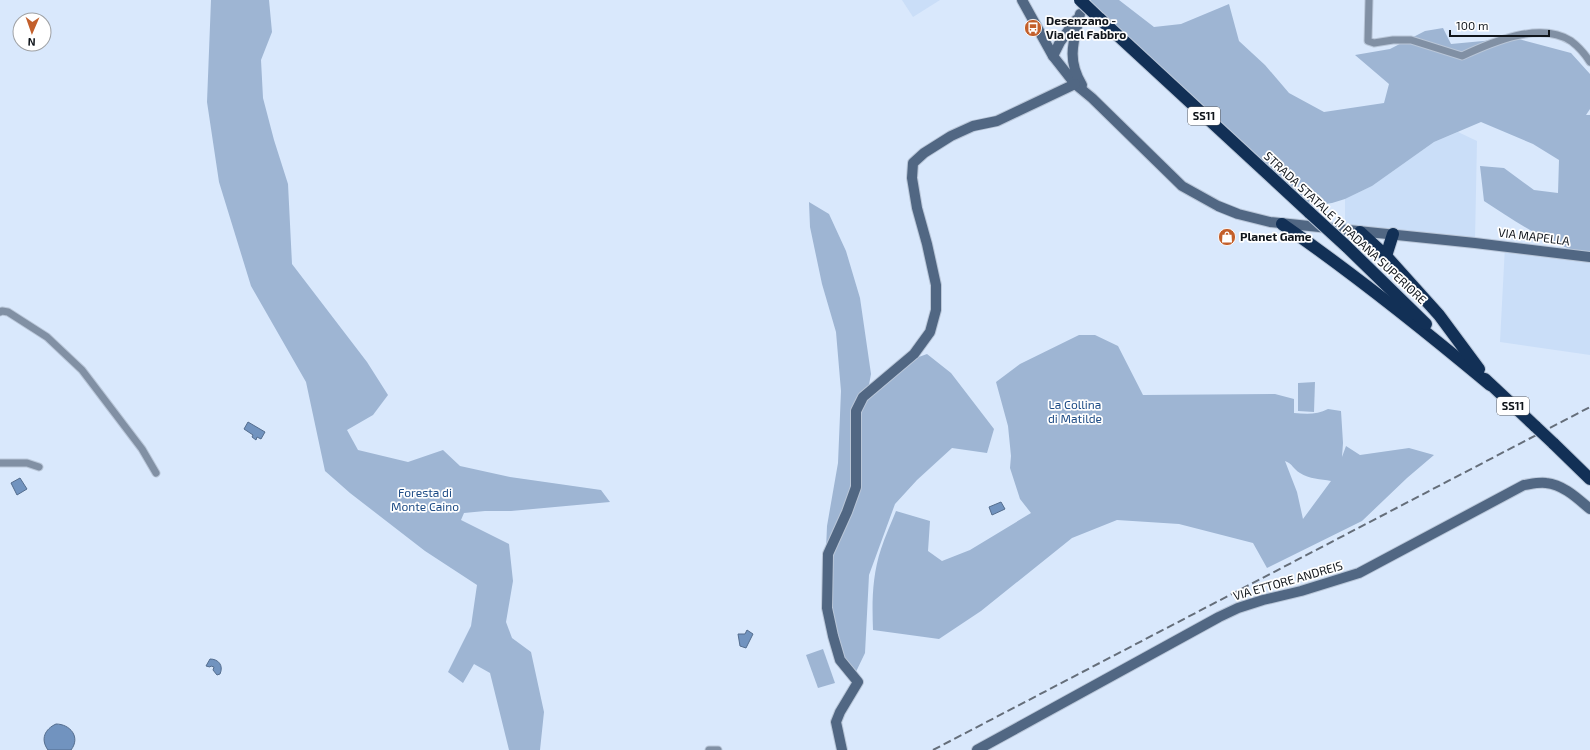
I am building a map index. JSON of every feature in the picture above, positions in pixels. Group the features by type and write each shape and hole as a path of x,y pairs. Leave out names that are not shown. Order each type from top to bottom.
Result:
{"highway":[{"name":"STRADA STATALE 11 PADANA SUPERIORE","path":"1080,0 1346,246 1590,479"},
{"path":"1282,224 1322,251 1419,326 1490,385"},
{"path":"1360,232 1386,256 1439,315 1490,385"},
{"path":"1386,256 1393,234"}],"street":[{"path":"1022,0 1053,56 1075,84 1088,94"},
{"path":"1086,0 1080,14 1071,53 1073,67 1088,94"},
{"path":"1369,0 1368,41 1374,43 1394,40 1411,40 1462,56 1499,40 1542,32 1571,41 1583,52 1590,62"},
{"path":"1053,56 1065,35 1080,14"},
{"path":"1042,34 1053,36 1065,35"},
{"path":"1053,56 1068,49 1072,45"},
{"path":"842,750 836,722 840,712 858,682 840,660 833,636 827,608 828,554 847,512 856,487 856,411 863,397 914,354 930,332 936,310 936,285 917,208 912,178 913,163 924,153 951,136 973,126 997,121 1075,84"},
{"name":"VIA MAPELLA","path":"1088,94 1182,186 1218,206 1238,214 1282,224 1393,234 1590,257"},
{"path":"0,312 8,312 48,337 82,370 142,449 156,473"},
{"path":"0,463 27,463 39,467"},
{"name":"VIA ETTORE ANDREIS","path":"977,750 1219,616 1257,602 1340,580 1359,573 1524,485 1545,483 1558,486 1590,509"},
{"path":"709,750 718,750 716,742"}],"shaded area":[{"path":"902,0 940,0 913,17"},
{"path":"1458,132 1477,141 1475,240 1345,226 1345,199 1372,186 1434,142"},
{"path":"1505,246 1590,257 1590,355 1500,342"},
{"path":"248,422 265,432 261,439 257,437 256,440 252,437 253,435 244,429"},
{"path":"20,478 27,489 17,495 11,483"},
{"path":"1001,502 1005,509 992,515 989,507"},
{"path":"747,630 753,634 746,648 740,646 738,634 745,634"},
{"path":"210,659 216,660 220,663 220,674 217,675 213,670 214,667 206,666"},
{"path":"56,724 66,726 72,732 75,740 71,750 48,750 44,742 44,738 49,729"}],"green space":[{"name":"Foresta di Monte Caino","path":"211,0 269,0 272,32 261,60 263,98 288,184 292,264 367,362 388,395 373,415 347,430 358,450 408,462 443,450 460,466 510,477 601,490 610,502 511,511 464,513 461,520 509,544 513,581 506,622 512,638 531,652 544,712 540,750 509,750 490,673 474,664 463,683 448,672 471,626 477,585 425,551 350,493 325,471 306,382 251,286 219,182 207,102"},
{"path":"1091,0 1119,0 1154,27 1181,24 1229,4 1239,41 1265,65 1289,93 1324,112 1384,103 1389,84 1355,55 1390,49 1425,31 1443,28 1451,44 1515,38 1571,53 1590,74 1590,109 1586,115 1590,115 1590,254 1576,251 1548,240 1484,201 1480,166 1504,168 1534,190 1558,193 1559,160 1533,144 1481,122 1434,142 1372,186 1345,199 1332,203 1311,206 1091,4"},
{"path":"809,202 829,214 846,251 860,298 871,374 868,390 894,366 927,354 951,373 994,429 987,453 952,448 917,480 895,504 869,575 865,653 853,678 848,675 824,596 827,526 838,463 841,391 836,332 822,284 810,227"},
{"name":"La Collina di Matilde","path":"1079,335 1095,335 1118,346 1143,395 1275,394 1294,399 1294,413 1316,413 1328,409 1341,411 1343,443 1342,457 1346,446 1360,455 1409,448 1434,455 1407,478 1362,521 1267,568 1253,543 1179,524 1117,520 1072,538 981,611 939,639 873,630 874,579 878,559 896,511 930,521 928,551 942,561 970,550 1031,513 1020,499 1010,468 1011,456 1008,426 996,382 1020,364","holes":["1285,461 1304,475 1311,478 1331,481 1303,519 1297,492"]},
{"path":"1315,382 1314,412 1298,411 1298,383"},
{"path":"823,649 835,683 818,688 806,655"}],"railway":[{"path":"933,750 1590,407"}],"place":[{"name":"Desenzano - Via del Fabbro","path":"1033,28"},
{"name":"Planet Game","path":"1227,237"}]}
